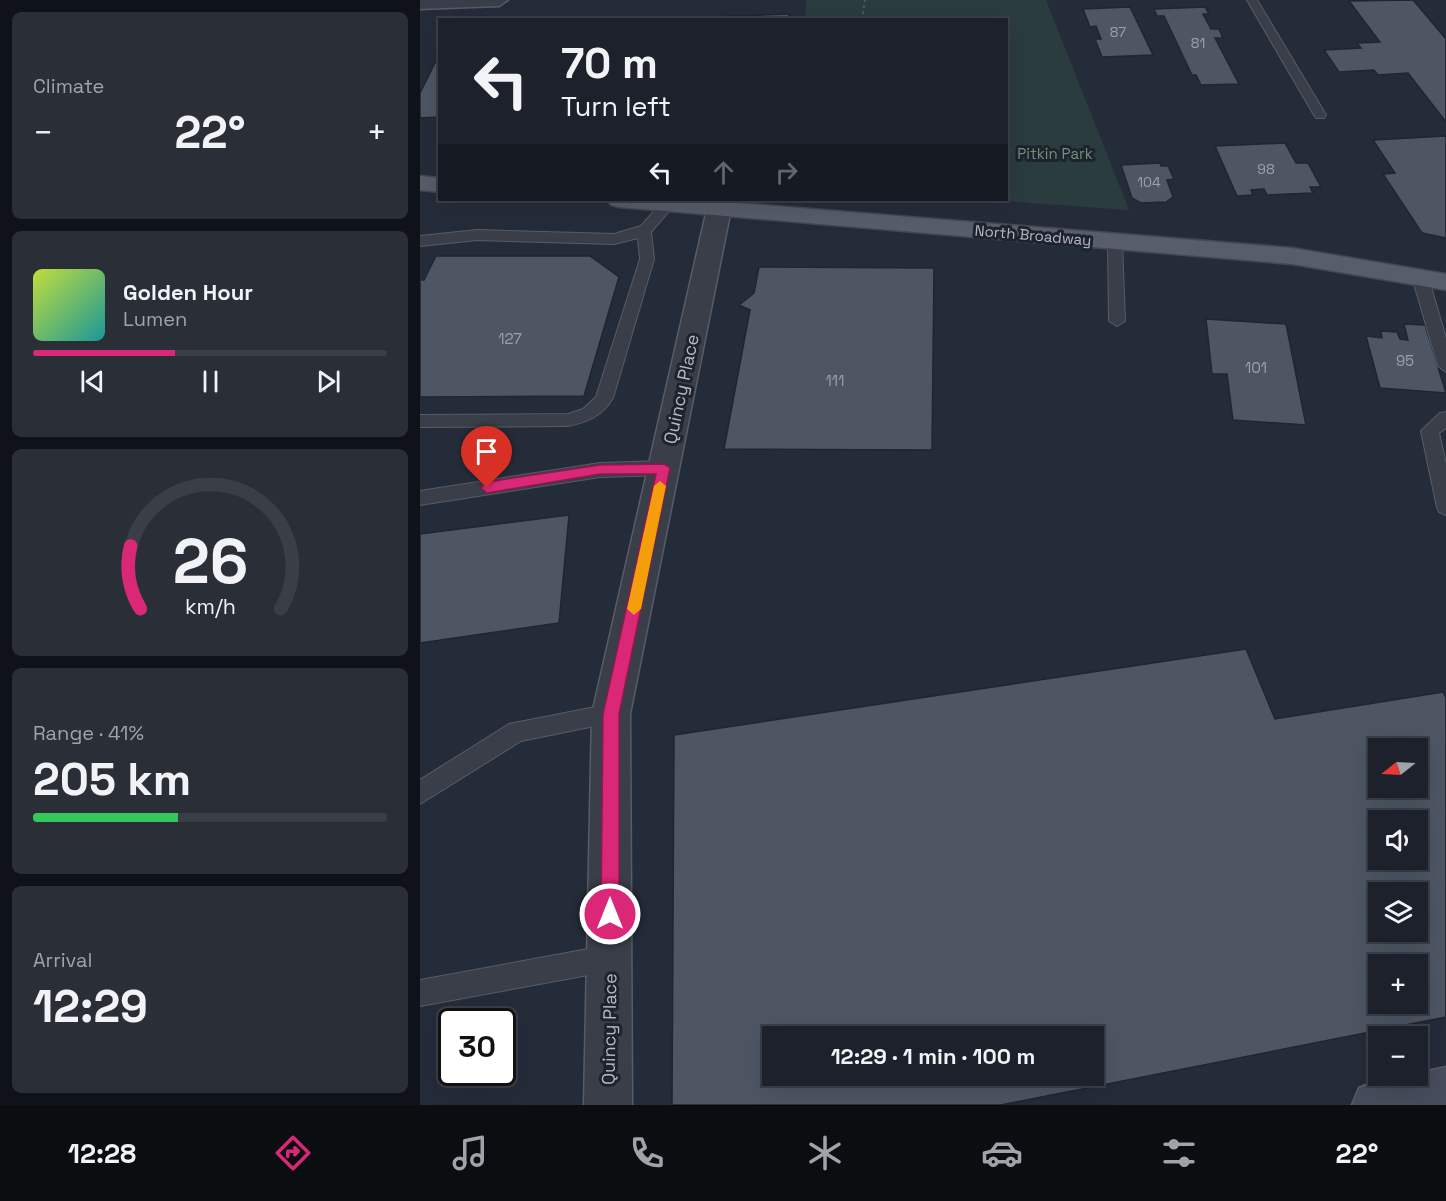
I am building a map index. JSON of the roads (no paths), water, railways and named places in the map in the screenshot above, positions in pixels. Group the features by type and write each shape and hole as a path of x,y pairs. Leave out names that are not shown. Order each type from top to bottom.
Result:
{"main road":[{"path":"420,183 438,184"},
{"name":"North Broadway","path":"631,201 1292,256 1446,282"}],"street":[{"path":"420,3 499,0"},
{"name":"Quincy Place","path":"608,1105 611,714 719,209"},
{"path":"1376,1105 1446,1091"}],"lane":[{"path":"1252,0 1320,115"},
{"path":"420,241 477,235 614,239 645,232 668,204"},
{"path":"420,421 568,420 584,417 597,409 604,398 647,259 645,232"},
{"path":"1115,242 1117,321"},
{"path":"1420,277 1446,366"},
{"path":"1446,418 1430,431 1446,507"},
{"path":"420,498 600,470 664,468"},
{"path":"420,793 517,731 611,714"},
{"path":"420,993 610,958"}],"park label":[{"name":"Pitkin Park","path":"1055,153"}]}
